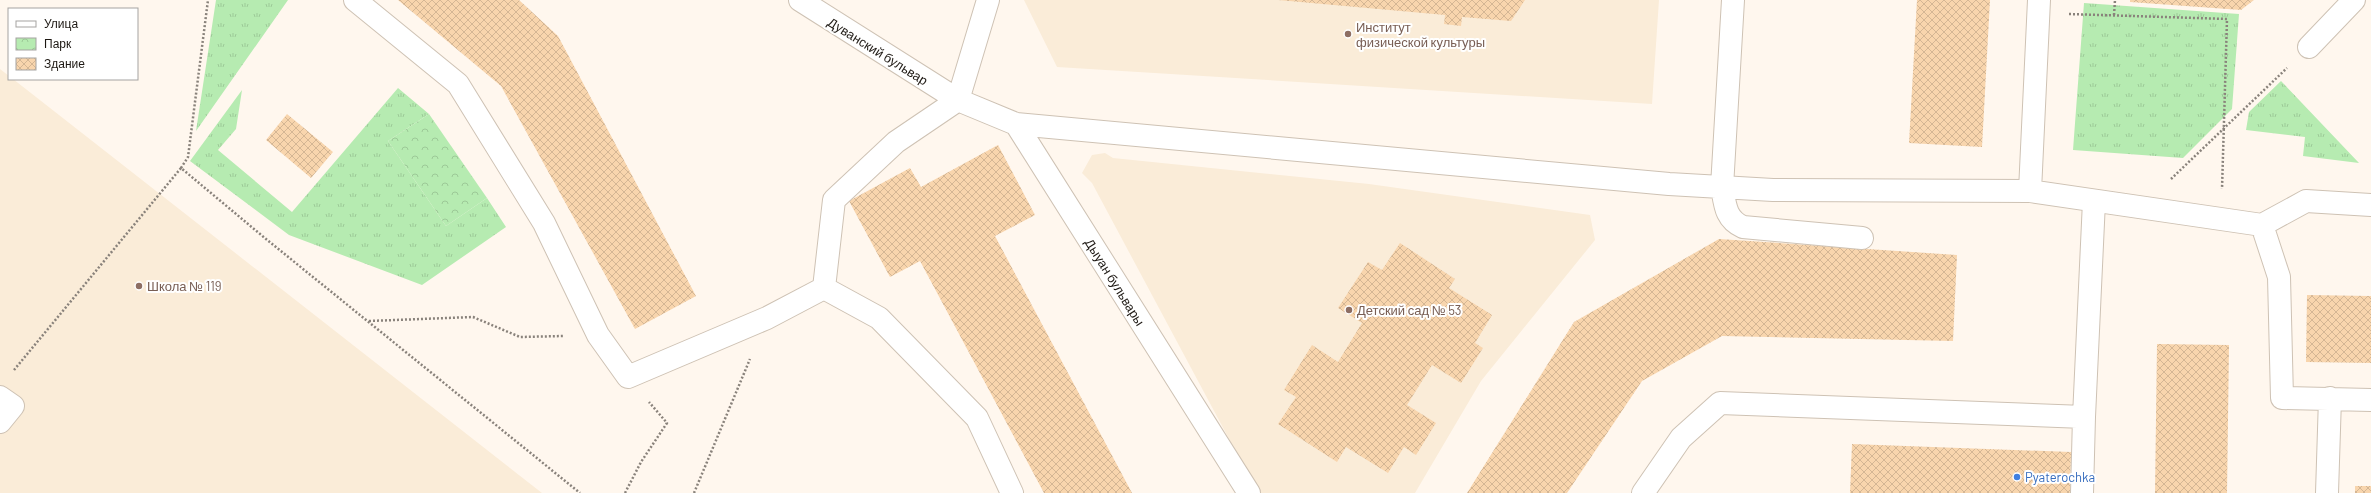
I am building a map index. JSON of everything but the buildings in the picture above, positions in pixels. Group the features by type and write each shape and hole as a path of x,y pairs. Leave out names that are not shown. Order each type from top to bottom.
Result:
{"street":[{"path":"355,0 458,84 544,222 598,335 628,377 767,318 824,288"},
{"name":"Дуванский бульвар","path":"800,0 958,100"},
{"path":"824,288 834,200 896,142 958,100 988,0"},
{"path":"1733,0 1722,187 1727,214 1734,223 1743,227 1862,238"},
{"path":"2309,47 2354,0"},
{"path":"2030,191 2039,6"},
{"path":"958,100 1016,124 1653,183 1773,190 2030,191 2262,225 2306,202 2371,204"},
{"name":"Дыуан бульвары","path":"1016,124 1249,493"},
{"path":"2082,493 2094,201"},
{"path":"2262,225 2279,276 2282,398 2371,400"},
{"path":"824,288 879,318 976,418 1012,493"},
{"path":"0,397 13,406 0,422"},
{"path":"2327,493 2330,398"},
{"path":"1643,493 1681,438 1720,403 2084,417"}],"path":[{"path":"10,374 188,158 208,0"},
{"path":"2114,15 2115,0"},
{"path":"2039,6 2114,15 2227,19 2221,219"},
{"path":"2142,207 2309,47"},
{"path":"181,168 580,493"},
{"path":"368,321 473,317 520,337 598,335"},
{"path":"694,493 767,318"},
{"path":"625,493 641,462 667,423 628,377"}],"shaded area":[{"name":"Институт физической культуры","path":"1024,0 1659,0 1652,104 1057,67"},
{"name":"Школа № 119","path":"0,69 8,75 8,80 14,80 542,493 0,493"},
{"name":"Детский сад № 53","path":"1105,153 1113,158 1369,184 1590,215 1595,240 1481,381 1415,493 1258,493 1092,183 1082,173 1092,155"}],"green space":[{"path":"216,0 288,0 196,131"},
{"path":"2084,3 2239,14 2232,109 2183,158 2073,150"},
{"path":"2281,81 2359,163 2303,156 2305,137 2246,130 2249,112"},
{"path":"398,88 429,114 388,141 446,226 487,198 506,227 422,285 289,235 190,161 242,90 236,129 218,150 292,212"},
{"path":"429,114 487,198 446,226 388,141"}],"place":[{"name":"Институт физической культуры","path":"1348,34"},
{"name":"Школа № 119","path":"139,286"},
{"name":"Детский сад № 53","path":"1349,310"},
{"name":"Pyaterochka","path":"2017,477"}]}
